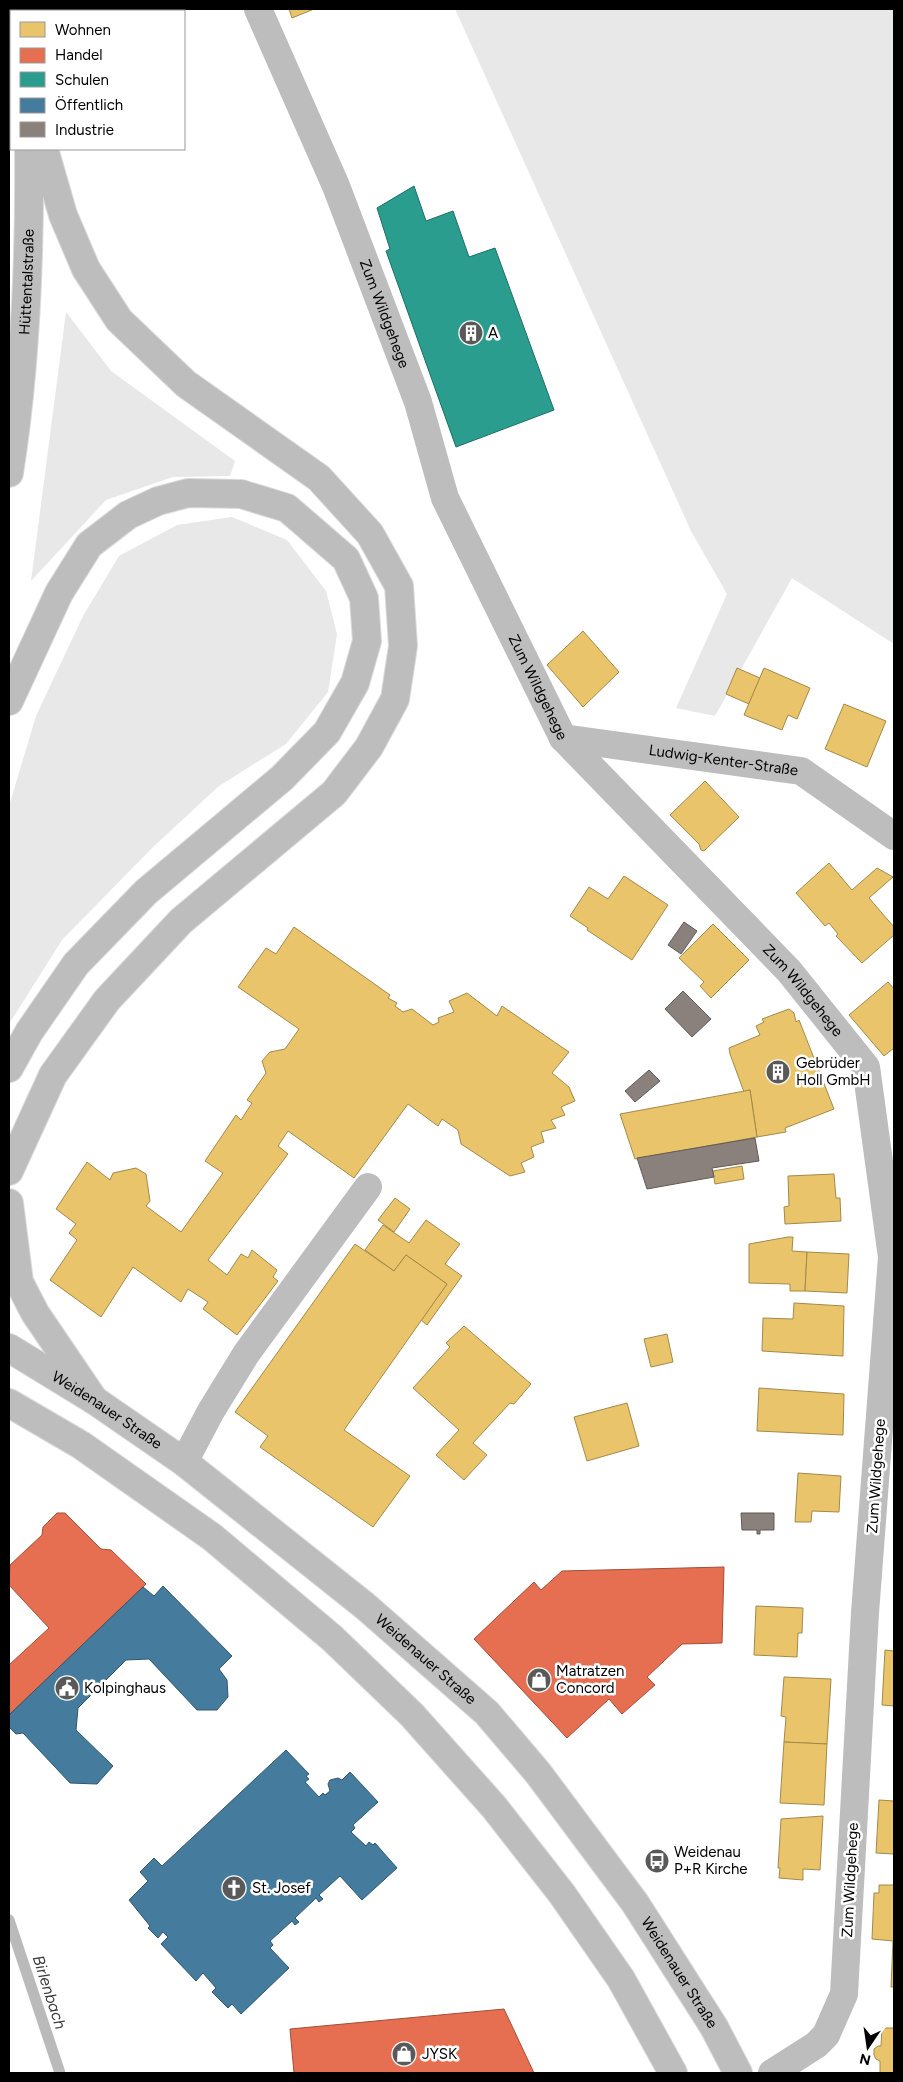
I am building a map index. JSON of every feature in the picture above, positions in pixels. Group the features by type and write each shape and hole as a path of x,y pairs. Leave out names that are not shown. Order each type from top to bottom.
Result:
{"main road":[{"name":"Zum Wildgehege","path":"258,9 336,186 418,402 446,498 563,738 788,970 866,1067 892,1258 865,1613 844,1994 826,2035 816,2045 772,2073"},
{"name":"Hüttentalstraße","path":"9,472 14,442 25,314 30,208 29,150"},
{"path":"9,1172 53,1075 107,1000 182,921 334,793 369,747 395,699 403,646 399,586 370,534 319,478 186,384 119,320 86,269 63,215 44,150"},
{"path":"9,701 59,593 89,545 128,515 158,502 188,493 241,494 287,508 346,559 364,598 367,641 355,683 327,732 282,778 146,892 76,964 29,1032 9,1068"},
{"name":"Ludwig-Kenter-Straße","path":"563,738 802,771 894,836"},
{"path":"184,1462 246,1354 368,1188"},
{"path":"9,1203 19,1282 35,1313 94,1400"},
{"name":"Weidenauer Straße","path":"9,1348 94,1400 184,1462 366,1606 486,1713 538,1773 635,1904 714,2027 738,2073"},
{"path":"9,1403 81,1445 212,1537 332,1638 412,1715 494,1807 562,1894 621,1979 673,2073"}],"shaded area":[{"path":"455,9 894,9 894,644 792,578 715,716 676,708 727,594 691,531"},
{"path":"66,312 111,371 235,461 230,476 173,477 106,500 31,581"},
{"path":"232,517 287,540 326,591 337,634 328,692 286,744 219,786 153,847 62,940 9,1024 9,806 36,716 83,616 119,556 177,525"}],"building: Wohnen":[{"path":"289,9 314,9 292,18"},
{"path":"583,631 619,672 583,707 547,665"},
{"path":"737,668 760,678 749,704 726,694"},
{"path":"764,668 810,688 797,719 788,715 782,730 744,715"},
{"path":"844,704 886,721 867,767 825,749"},
{"path":"705,781 739,817 704,851 670,815"},
{"path":"829,863 852,890 877,868 893,877 869,898 894,927 894,935 862,963 836,936 838,934 829,923 825,926 796,893"},
{"path":"624,876 668,905 632,960 587,930 588,928 570,916 589,887 608,899"},
{"path":"713,924 749,960 711,998 700,986 704,982 679,958"},
{"path":"294,927 390,995 388,998 397,1003 395,1006 403,1012 412,1009 433,1025 439,1022 438,1018 454,1012 449,1001 467,993 497,1016 502,1006 569,1052 552,1073 569,1087 575,1101 561,1107 565,1115 551,1120 556,1128 541,1132 544,1142 531,1147 534,1157 521,1163 525,1172 510,1176 461,1144 458,1130 442,1119 438,1126 408,1104 354,1178 288,1131 278,1146 288,1154 208,1260 227,1275 241,1254 248,1258 252,1250 277,1270 273,1277 278,1281 237,1335 203,1309 208,1302 188,1289 181,1302 133,1267 101,1317 50,1280 77,1240 69,1233 76,1224 56,1209 87,1162 110,1180 113,1173 136,1168 146,1174 150,1201 146,1206 181,1232 223,1173 205,1161 236,1115 241,1120 252,1103 247,1100 266,1073 262,1061 270,1052 285,1049 299,1029 238,987 266,948 276,954"},
{"path":"888,982 894,989 894,1048 884,1056 849,1015"},
{"name":"Gebrüder Holl GmbH","path":"789,1009 794,1013 796,1022 799,1020 834,1109 785,1128 786,1132 757,1137 750,1090 744,1092 729,1048 760,1035 756,1026 764,1022 762,1019"},
{"path":"750,1090 757,1137 635,1159 620,1114"},
{"path":"742,1166 744,1179 715,1184 713,1171"},
{"path":"834,1174 836,1198 840,1198 841,1221 785,1224 784,1207 789,1206 788,1176"},
{"path":"395,1198 410,1209 394,1232 378,1220"},
{"path":"426,1220 460,1244 445,1264 462,1276 427,1325 421,1320 447,1284 406,1255 394,1271 365,1250 383,1225 409,1243"},
{"path":"793,1237 792,1251 807,1252 805,1291 790,1291 790,1284 749,1283 749,1244"},
{"path":"355,1244 394,1271 406,1255 447,1284 344,1430 410,1476 373,1527 260,1447 268,1436 235,1412"},
{"path":"807,1252 849,1254 847,1293 805,1291"},
{"path":"794,1303 844,1306 843,1356 762,1351 763,1318 793,1319"},
{"path":"464,1326 531,1384 514,1404 510,1403 473,1443 487,1455 464,1480 436,1455 459,1430 413,1388 450,1347 446,1343"},
{"path":"667,1334 673,1362 651,1367 644,1339"},
{"path":"759,1388 844,1394 843,1435 757,1431"},
{"path":"627,1403 639,1446 587,1461 574,1417"},
{"path":"798,1473 841,1476 839,1512 812,1511 811,1522 795,1522"},
{"path":"756,1606 803,1608 802,1633 798,1633 797,1657 754,1655"},
{"path":"885,1650 894,1651 894,1706 882,1705"},
{"path":"784,1677 831,1679 827,1744 784,1742 786,1717 781,1716"},
{"path":"784,1742 827,1744 824,1805 780,1803"},
{"path":"879,1800 894,1801 894,1854 876,1853"},
{"path":"823,1816 820,1870 803,1869 803,1880 779,1878 781,1819"},
{"path":"879,1885 894,1885 894,1941 872,1939 874,1893 879,1893"},
{"path":"893,1941 894,1987 891,1987"},
{"path":"882,2028 894,2028 894,2073 880,2073 880,2061 874,2055 874,2049 881,2046"}],"building: Handel":[{"path":"57,1513 65,1513 101,1549 111,1550 146,1584 9,1715 9,1665 49,1628 9,1585 10,1565 42,1535 43,1527"},
{"path":"724,1567 722,1643 682,1644 647,1677 655,1685 622,1714 609,1699 567,1738 474,1639 534,1582 541,1590 562,1571"},
{"path":"504,2009 534,2073 294,2073 290,2029"}],"building: Schulen":[{"name":"A","path":"414,186 426,221 453,211 469,257 495,248 554,410 456,447 386,251 390,249 377,208"}],"building: Öffentlich":[{"name":"Kolpinghaus","path":"163,1586 232,1656 219,1669 227,1680 228,1697 217,1710 197,1710 149,1659 126,1660 78,1708 76,1730 113,1766 97,1784 70,1783 23,1733 16,1734 9,1727 9,1715 143,1587 154,1596"},
{"name":"St. Josef","path":"286,1750 309,1774 306,1776 309,1779 305,1782 319,1797 323,1793 325,1795 330,1791 328,1784 330,1780 338,1778 342,1780 350,1772 378,1802 353,1825 355,1828 351,1832 366,1846 369,1842 373,1845 375,1843 397,1868 362,1900 340,1876 319,1895 323,1899 319,1902 316,1898 295,1918 299,1922 295,1925 292,1921 270,1941 273,1945 270,1948 289,1968 241,2014 232,2004 228,2008 212,1992 216,1988 203,1973 196,1981 161,1944 168,1937 163,1932 158,1938 148,1928 150,1926 129,1900 148,1881 140,1872 154,1858 162,1866"}],"building: Industrie":[{"path":"684,922 697,931 681,954 668,945"},
{"path":"683,991 711,1019 692,1037 665,1009"},
{"path":"649,1070 660,1081 635,1102 625,1091"},
{"path":"755,1138 759,1161 712,1168 714,1177 647,1189 637,1158"},
{"path":"741,1513 774,1513 774,1530 760,1530 760,1534 757,1534 757,1530 742,1530"}],"waterway":[{"name":"Birlenbach","path":"9,1920 60,2073"}],"place":[{"name":"A","path":"471,333"},
{"name":"Gebrüder Holl GmbH","path":"778,1072"},
{"name":"Matratzen Concord","path":"539,1680"},
{"name":"Kolpinghaus","path":"67,1688"},
{"name":"Weidenau P+R Kirche","path":"657,1861"},
{"name":"St. Josef","path":"234,1888"},
{"name":"JYSK","path":"404,2054"}]}
